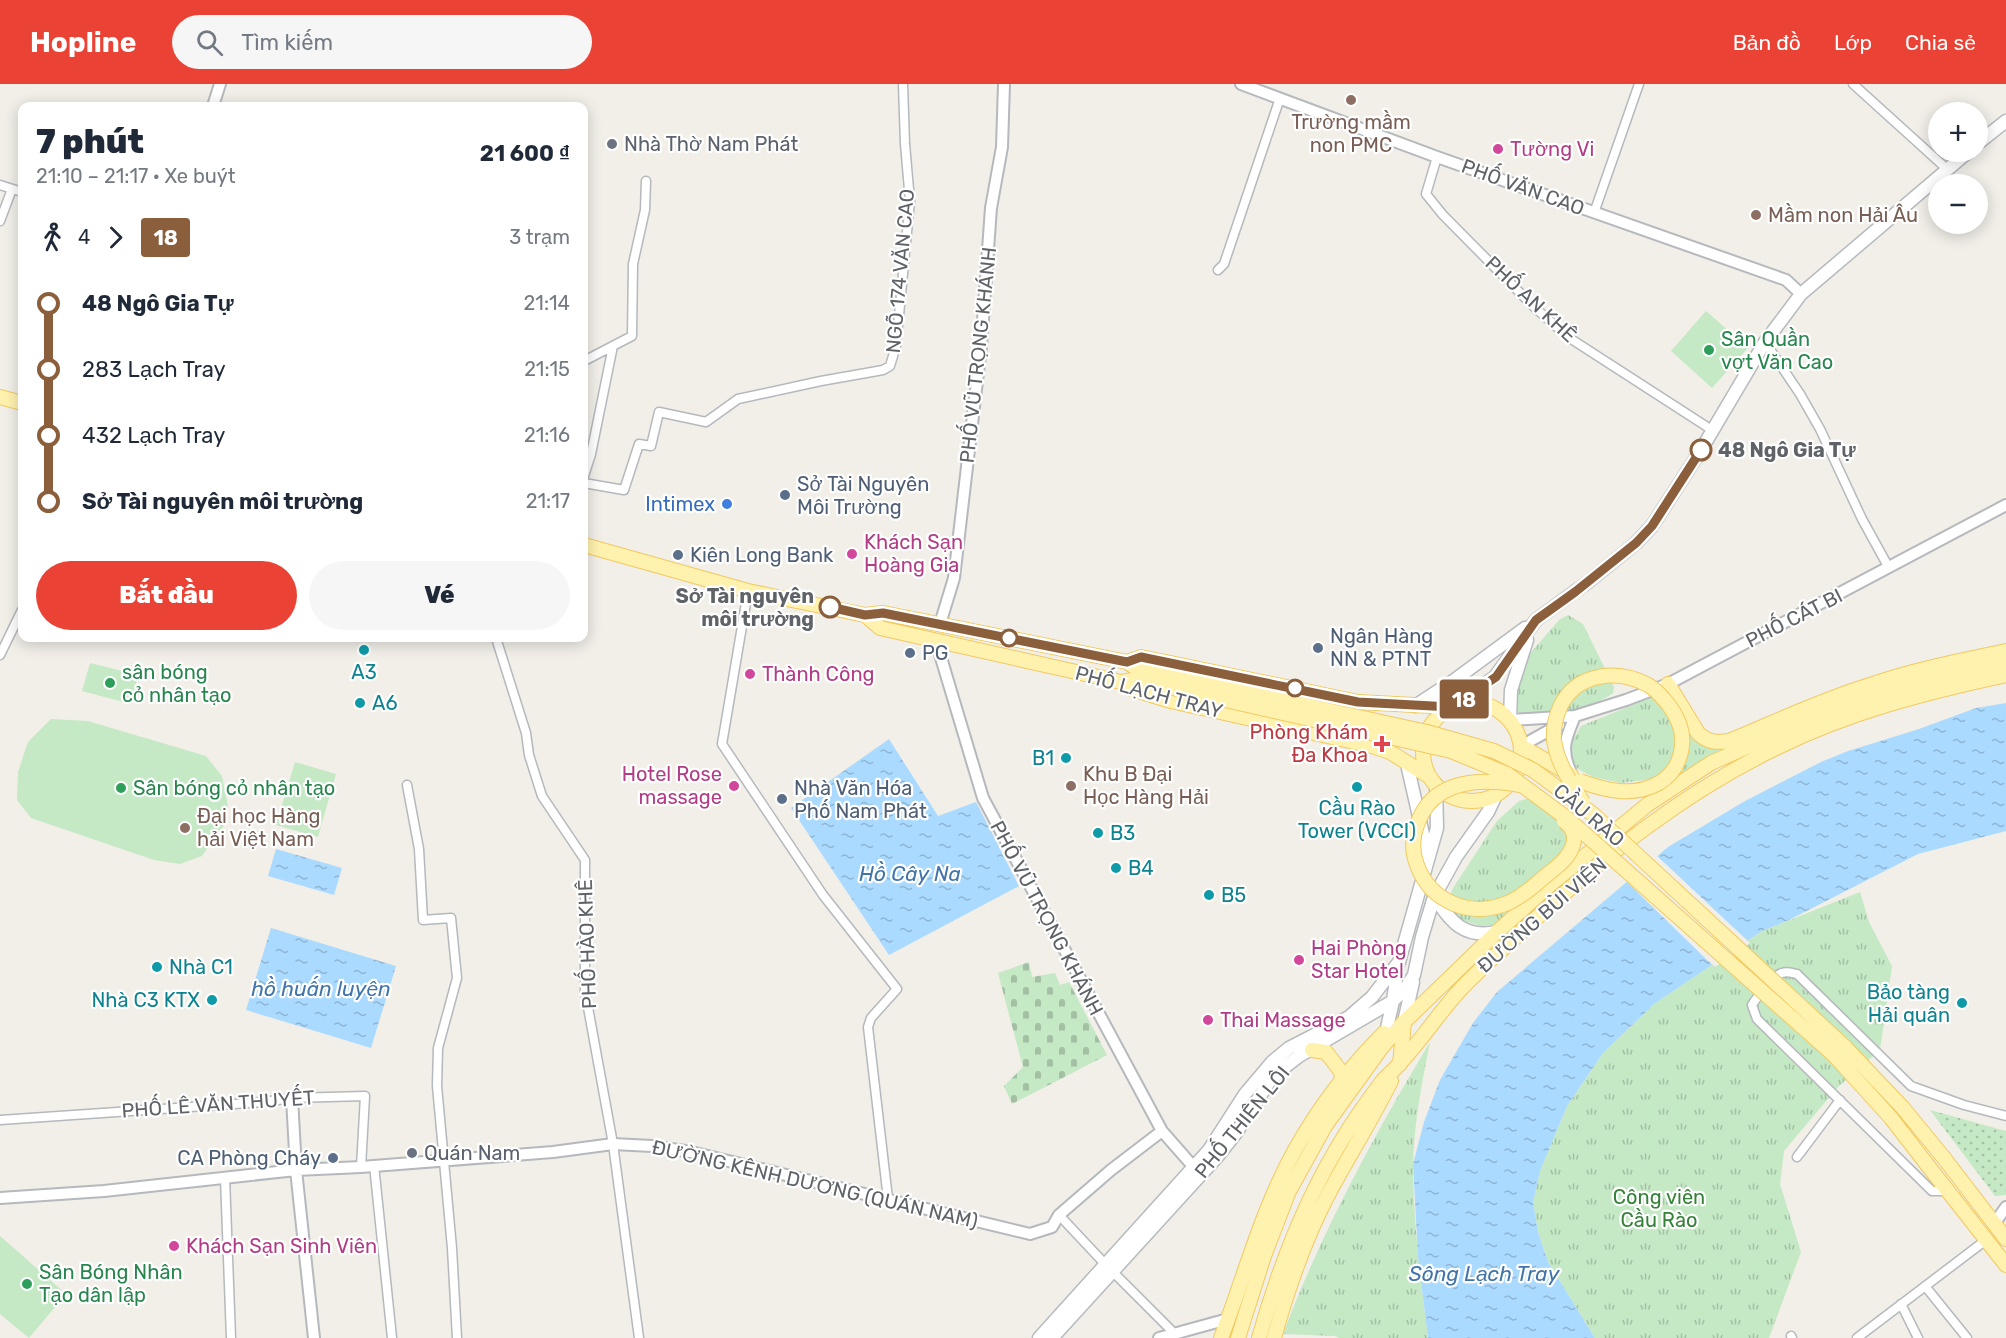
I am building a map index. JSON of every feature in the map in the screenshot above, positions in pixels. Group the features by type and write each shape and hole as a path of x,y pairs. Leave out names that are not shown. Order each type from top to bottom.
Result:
{"main road":[{"path":"1988,137 2004,126"},
{"path":"1415,706 1536,620 1636,543 1652,526 1765,342 1801,294 1956,162"},
{"path":"0,397 18,402"},
{"name":"PHỐ LẠCH TRAY","path":"588,546 748,591 865,615 883,613 1127,662 1141,657 1358,702 1451,707"},
{"name":"PHỐ LẠCH TRAY","path":"865,615 880,628 1120,682 1132,689 1171,701 1372,746 1390,752 1433,781"},
{"path":"1451,707 1467,702 1483,703 1498,709 1510,720 1518,732 1521,759 1517,772 1510,783 1498,793 1471,801 1458,799 1445,793 1433,781 1423,755 1424,741 1434,721 1451,707 1496,677 1536,620"},
{"path":"1510,720 1513,680 1536,620"},
{"name":"ĐƯỜNG BÙI VIỆN","path":"1668,684 1704,739 1712,742 1729,741 1915,671 2006,651"},
{"name":"CẦU RÀO","path":"1127,662 1166,680 1451,750 1507,774 1568,819 1834,1055 1891,1118 2006,1265"},
{"name":"ĐƯỜNG BÙI VIỆN","path":"1238,1338 1264,1256 1289,1191 1325,1126 1382,1047 1404,1022 1497,932 1647,805 1711,763 1818,709 2006,663"},
{"name":"ĐƯỜNG BÙI VIỆN","path":"1259,1338 1283,1263 1308,1200 1345,1134 1382,1081 1400,1064 1437,1016 1473,976 1568,890 1652,824 1719,777 1775,748 1827,725 1905,699 2006,675"},
{"path":"1521,746 1577,779 1604,789 1637,792 1660,782 1670,775 1677,765 1683,739 1679,722 1673,711 1650,686 1626,676 1602,676 1577,686 1563,701 1554,727 1556,750 1562,766 1587,809"},
{"name":"CẦU RÀO","path":"1120,682 1136,679 1166,680 1410,728 1473,744 1515,760 1542,776 1587,809 1845,1047 1903,1108 2006,1239"},
{"path":"1372,746 1382,740 1390,728 1390,717 1385,703"},
{"path":"1407,764 1428,860"},
{"name":"PHỐ THIÊN LÔI","path":"1197,1170 1245,1094 1272,1062 1289,1048 1349,1017 1372,996 1399,963 1437,828 1433,781"},
{"path":"1498,793 1522,792 1563,820 1574,836 1570,852 1558,865 1512,902 1494,908 1474,909 1447,902 1421,877 1413,848 1419,819 1431,801 1448,789 1468,782 1504,782 1522,785"},
{"name":"PHỐ THIÊN LÔI","path":"1039,1338 1108,1268 1197,1170 1236,1133 1269,1082 1299,1056 1393,1001 1405,989 1414,975 1422,936 1434,897 1456,857 1488,812 1498,793"},
{"path":"1434,897 1447,916 1465,930 1485,935 1497,932"},
{"path":"1382,1047 1399,963"},
{"path":"1400,1064 1404,1022 1414,975"},
{"name":"ĐƯỜNG BÙI VIỆN","path":"1221,1338 1266,1213 1294,1151 1321,1107 1365,1052 1385,1032 1404,1022"},
{"path":"1312,1050 1326,1052 1342,1073 1341,1081"},
{"name":"ĐƯỜNG BÙI VIỆN","path":"1274,1338 1290,1282 1309,1236 1329,1193 1400,1064"},
{"name":"PHỐ THIÊN LÔI","path":"1052,1338 1108,1268"}],"street":[{"path":"214,102 220,84"},
{"name":"NGÕ 174 VĂN CAO","path":"588,484 624,490 639,444 651,446 659,412 706,422 738,399 883,370 890,366 896,346 910,201 903,84"},
{"name":"PHỐ VŨ TRỌNG KHÁNH","path":"940,624 954,578 981,347 992,208 1002,147 1004,84"},
{"name":"PHỐ VĂN CAO","path":"1241,84 1437,157 1786,280 1801,294"},
{"path":"1594,213 1640,84"},
{"path":"1852,84 1947,169"},
{"path":"1218,270 1224,264 1280,98"},
{"name":"PHỐ AN KHÊ","path":"1437,157 1426,194 1443,215 1533,306 1568,337 1712,430"},
{"path":"588,359 632,336 633,264 645,210 646,181"},
{"path":"0,185 18,191"},
{"path":"0,221 12,189"},
{"path":"1765,342 1820,429 1862,519 1889,568"},
{"path":"588,463 613,346"},
{"name":"PHỐ CÁT BI","path":"1521,746 1575,716 1668,684 2006,505"},
{"path":"748,591 722,744 823,895 897,989 871,1018 868,1027 888,1199"},
{"path":"0,655 18,618"},
{"name":"PHỐ VŨ TRỌNG KHÁNH","path":"936,641 983,798 1162,1131 1197,1170"},
{"name":"PHỐ HÀO KHÊ","path":"497,642 526,733 529,755 542,796 585,860 585,991 613,1144 639,1338"},
{"path":"1575,716 1564,745 1566,761 1577,779"},
{"name":"PHỐ CÁT BI","path":"1510,720 1575,716"},
{"path":"407,785 419,849 423,920 451,918 457,978 438,1048 437,1086 445,1160 457,1338"},
{"path":"1948,1191 1932,1191 1757,1019 1752,1005 1756,999 1779,974 1790,972 1797,974 1911,1086 1964,1105 2006,1116"},
{"name":"PHỐ LÊ VĂN THUYẾT","path":"0,1120 263,1102 292,1098 365,1096 361,1167"},
{"path":"292,1098 296,1170 314,1338"},
{"path":"1797,1157 1839,1100"},
{"name":"ĐƯỜNG KÊNH DƯƠNG (QUÁN NAM)","path":"0,1198 104,1191 296,1170 553,1152 613,1144 652,1146 691,1152 1029,1234 1052,1227 1059,1215 1111,1170 1162,1131"},
{"path":"374,1165 392,1338"},
{"path":"225,1178 231,1338"},
{"path":"1994,1224 2006,1207"},
{"path":"1059,1215 1108,1268 1174,1333"},
{"path":"1857,1338 1986,1240"},
{"path":"1925,1286 1967,1338"},
{"path":"1901,1304 1918,1338"},
{"path":"1159,1338 1228,1319"}],"green space":[{"name":"Sân Quần vợt Văn Cao","path":"1706,311 1748,348 1712,388 1671,351"},
{"path":"1568,615 1583,624 1614,687 1613,693 1579,709 1550,715 1524,714 1514,710 1521,664 1559,620"},
{"name":"sân bóng cỏ nhân tạo","path":"90,663 138,675 131,704 82,691"},
{"path":"1662,693 1667,694 1694,738 1707,748 1724,747 1677,778 1621,783 1593,777 1578,769 1571,760 1570,745 1581,726"},
{"name":"Sân bóng cỏ nhân tạo","path":"51,719 88,721 206,756 222,776 228,806 223,827 202,856 180,864 154,860 31,818 17,800 18,772 28,742"},
{"path":"295,762 336,774 318,837 276,825"},
{"path":"1534,797 1581,832 1582,843 1572,861 1497,925 1481,926 1461,920 1452,910 1450,896 1453,888 1497,821 1519,801"},
{"name":"Công viên Cầu Rào","path":"1860,892 1869,922 1892,966 1880,1050 1838,1087 1784,1151 1780,1184 1801,1252 1769,1338 1595,1338 1548,1262 1538,1232 1533,1202 1540,1171 1567,1106 1603,1053 1654,1004 1762,931"},
{"path":"1029,962 1032,977 1055,973 1060,985 1069,982 1107,1055 1012,1104 1004,1086 1023,1067 998,973"},
{"path":"1430,1042 1421,1087 1413,1164 1416,1230 1428,1338 1339,1338 1283,1334 1298,1296 1350,1184"},
{"path":"1930,1110 2006,1131 2006,1195 1995,1196"},
{"name":"Sân Bóng Nhân Tạo dân lập","path":"0,1236 66,1294 29,1338 0,1314"}],"water":[{"name":"Sông Lạch Tray","path":"2006,703 2006,831 1918,854 1789,920 1762,931 1654,1004 1603,1053 1567,1106 1540,1171 1533,1202 1538,1232 1548,1262 1595,1338 1428,1338 1418,1257 1413,1164 1424,1122 1440,1080 1473,1023 1497,992 1668,847 1745,801 1821,762 1848,751 1976,708"},
{"name":"Hồ Cây Na","path":"889,739 938,816 976,802 1019,886 889,955 791,808"},
{"path":"276,849 342,868 334,895 268,876"},
{"name":"hồ huấn luyện","path":"271,928 396,966 371,1048 246,1010"}],"pier":[{"path":"1655,854 1750,943 1715,967 1706,959 1625,880"}],"bus line":[{"name":"18","path":"830,607 865,615 883,613 1127,662 1141,657 1358,702 1451,707 1496,677 1536,620 1636,543 1652,526 1701,450"}],"place":[{"name":"Trường mầm non PMC","path":"1351,100"},
{"name":"Nhà Thờ Nam Phát","path":"612,144"},
{"name":"Tường Vi","path":"1498,149"},
{"name":"Mầm non Hải Âu","path":"1756,215"},
{"name":"Sân Quần vợt Văn Cao","path":"1709,350"},
{"name":"48 Ngô Gia Tự","path":"1701,450"},
{"name":"Sở Tài Nguyên Môi Trường","path":"785,495"},
{"name":"Intimex","path":"727,504"},
{"name":"Khách Sạn Hoàng Gia","path":"852,554"},
{"name":"Kiên Long Bank","path":"678,555"},
{"name":"Sở Tài nguyên môi trường","path":"830,607"},
{"name":"Ngân Hàng NN & PTNT","path":"1318,648"},
{"name":"A3","path":"364,650"},
{"name":"PG","path":"910,653"},
{"name":"Thành Công","path":"750,674"},
{"name":"sân bóng cỏ nhân tạo","path":"110,683"},
{"name":"A6","path":"360,703"},
{"name":"Phòng Khám Đa Khoa","path":"1382,744"},
{"name":"B1","path":"1066,758"},
{"name":"Hotel Rose massage","path":"734,786"},
{"name":"Khu B Đại Học Hàng Hải","path":"1071,786"},
{"name":"Cầu Rào Tower (VCCI)","path":"1357,787"},
{"name":"Sân bóng cỏ nhân tạo","path":"121,788"},
{"name":"Nhà Văn Hóa Phố Nam Phát","path":"782,799"},
{"name":"Đại học Hàng hải Việt Nam","path":"185,828"},
{"name":"B3","path":"1098,833"},
{"name":"B4","path":"1116,868"},
{"name":"B5","path":"1209,895"},
{"name":"Hai Phòng Star Hotel","path":"1299,960"},
{"name":"Nhà C1","path":"157,967"},
{"name":"Nhà C3 KTX","path":"212,1000"},
{"name":"Bảo tàng Hải quân","path":"1962,1003"},
{"name":"Thai Massage","path":"1208,1020"},
{"name":"Quán Nam","path":"412,1153"},
{"name":"CA Phòng Cháy","path":"333,1158"},
{"name":"Khách Sạn Sinh Viên","path":"174,1246"},
{"name":"Sân Bóng Nhân Tạo dân lập","path":"27,1284"}]}
